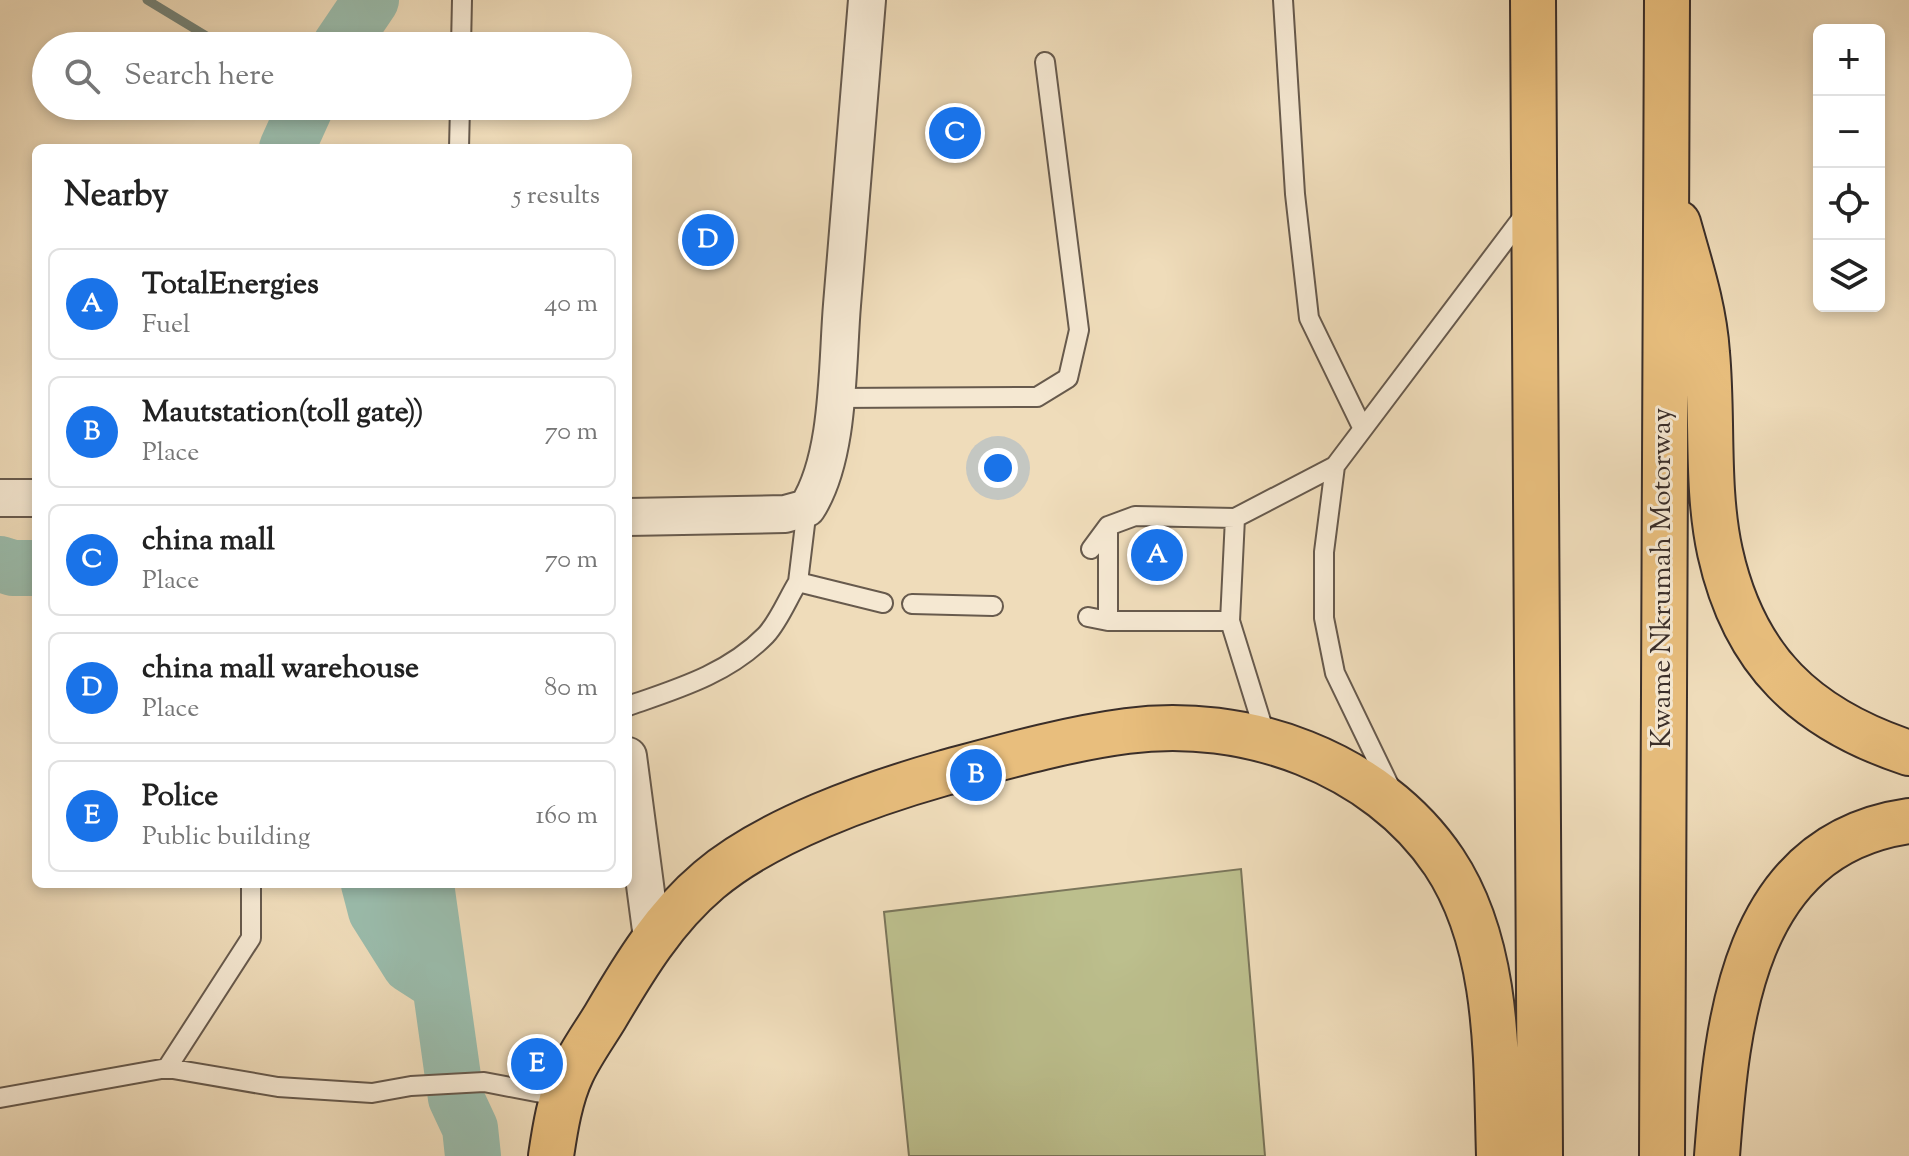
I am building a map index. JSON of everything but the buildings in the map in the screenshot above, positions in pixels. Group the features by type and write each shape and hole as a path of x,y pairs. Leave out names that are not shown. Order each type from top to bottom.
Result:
{"highway":[{"path":"1533,0 1540,1156"},
{"name":"Kwame Nkrumah Motorway","path":"1662,1156 1667,0"},
{"path":"1664,175 1703,310 1714,507 1720,552 1737,600 1771,667 1796,695 1832,721 1875,742 1909,753"},
{"path":"551,1156 571,1074 652,938 709,879 762,844 888,789 974,765 1127,731 1208,730 1267,740 1352,774 1405,816 1445,864 1471,917 1485,961 1497,1082 1499,1156"},
{"path":"1717,1156 1732,1017 1748,959 1768,913 1801,874 1839,845 1888,824 1909,821"}],"street":[{"path":"632,517 785,514 807,508 825,470 834,398 867,0"},
{"path":"0,498 32,498"},
{"path":"632,786 652,938"}],"lane":[{"path":"461,32 462,0"},
{"path":"1283,0 1295,194 1309,318 1362,427"},
{"path":"834,398 1037,397 1068,378 1079,330 1045,62"},
{"path":"459,144 460,120"},
{"path":"1405,816 1353,712 1332,659 1324,618 1324,552 1335,466 1362,427 1489,266 1534,202"},
{"path":"1091,549 1108,526 1135,516 1235,518 1335,466"},
{"path":"632,705 692,684 731,663 767,634 798,582 807,508"},
{"path":"1235,518 1230,621 1267,740"},
{"path":"1108,526 1108,621"},
{"path":"798,582 883,603"},
{"path":"912,604 993,606"},
{"path":"1088,617 1108,621 1230,621"},
{"path":"167,1068 251,938 251,888"},
{"path":"0,1098 167,1068 278,1087 372,1093 411,1086 484,1082 564,1098"}],"green space":[{"path":"1241,869 1265,1156 909,1156 884,912"}],"waterway":[{"path":"147,0 200,32"},
{"path":"349,32 371,0"},
{"path":"289,144 300,120"},
{"path":"0,564 32,568"},
{"path":"370,888 376,911 410,965 438,983"},
{"path":"427,888 456,1098 470,1128 473,1156"}],"place":[{"name":"china mall","path":"955,133"},
{"name":"china mall warehouse","path":"708,240"},
{"name":"TotalEnergies","path":"1157,555"},
{"name":"Mautstation(toll gate))","path":"976,775"},
{"name":"Police","path":"537,1064"}]}
